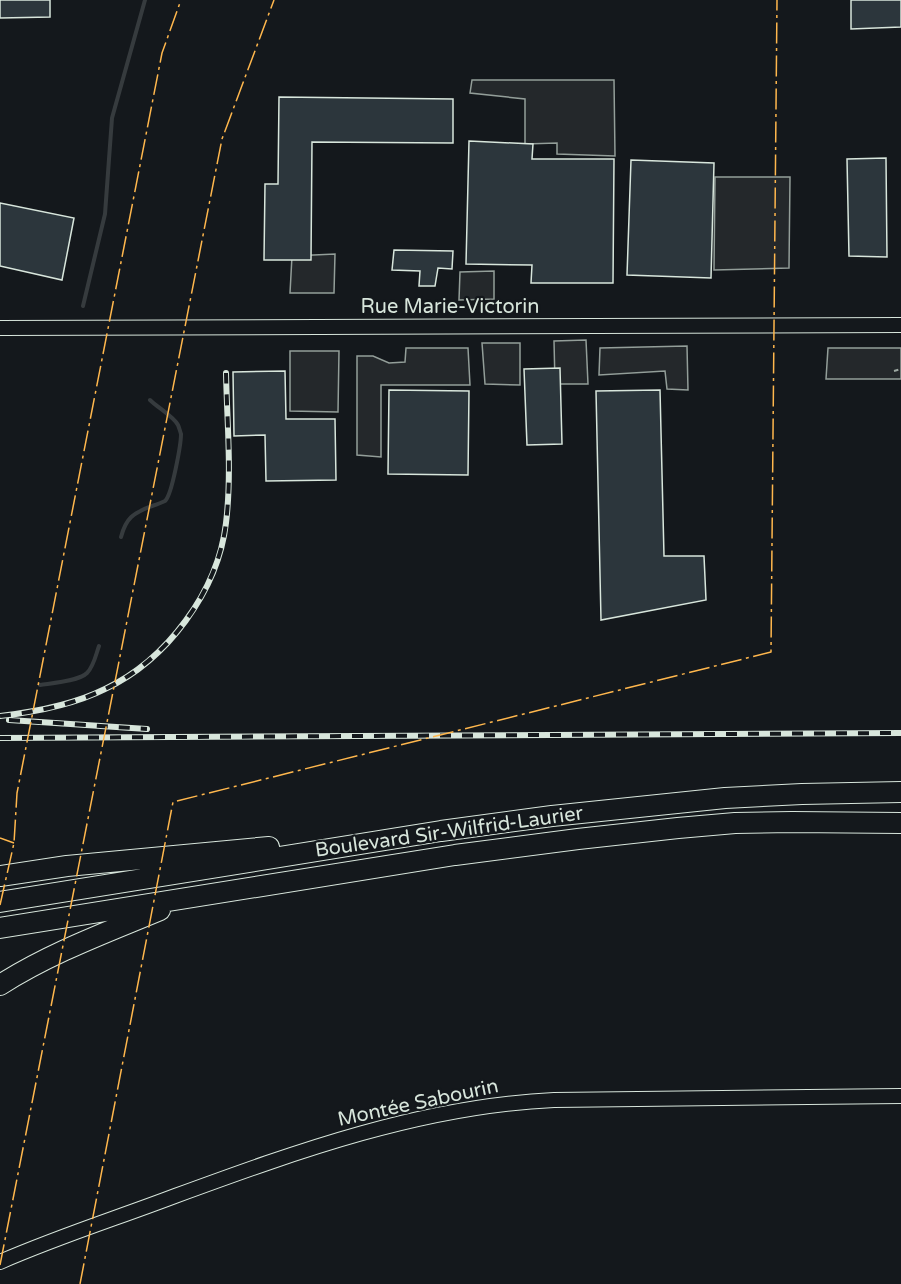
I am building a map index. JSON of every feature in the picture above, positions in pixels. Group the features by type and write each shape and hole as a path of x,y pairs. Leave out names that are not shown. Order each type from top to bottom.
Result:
{"highway":[{"name":"Boulevard Sir-Wilfrid-Laurier","path":"0,902 441,831 615,808 802,794 901,792"},
{"name":"Boulevard Sir-Wilfrid-Laurier","path":"0,928 455,855 640,832 744,823 901,824"},
{"path":"0,876 67,866 441,831"},
{"path":"0,985 67,949 187,898"}],"street":[{"name":"Rue Marie-Victorin","path":"0,328 901,325"},
{"name":"Montée Sabourin","path":"0,1262 294,1154 373,1129 457,1110 506,1103 563,1099 901,1095"}],"path":[{"path":"894,371 901,369"}],"shaded area":[{"path":"472,80 614,80 615,156 557,154 557,143 525,144 525,99 470,93"},
{"path":"715,177 790,177 789,268 714,270"},
{"path":"335,254 334,293 290,293 292,256"},
{"path":"494,271 494,299 459,300 460,272"},
{"path":"586,340 588,384 555,384 554,341"},
{"path":"482,343 520,343 520,385 485,384"},
{"path":"687,346 688,390 667,389 665,371 599,375 600,348"},
{"path":"406,348 468,348 470,385 381,385 381,457 357,455 357,356 373,356 389,363 405,362"},
{"path":"828,348 901,348 901,379 826,379"},
{"path":"290,351 339,351 338,412 290,411"}],"building":[{"path":"0,0 50,0 50,17 0,18"},
{"path":"851,0 901,0 901,27 851,29"},
{"path":"279,97 453,99 453,143 312,142 311,260 264,260 265,184 278,184"},
{"path":"469,141 533,144 532,159 614,159 613,283 531,283 532,265 466,264"},
{"path":"886,158 887,257 849,256 847,159"},
{"path":"631,160 714,163 711,278 627,275"},
{"path":"0,203 74,218 62,280 0,266"},
{"path":"394,250 453,251 452,269 438,268 435,286 419,286 420,271 392,270"},
{"path":"560,368 562,444 527,445 524,369"},
{"path":"285,371 286,419 335,419 336,480 266,481 265,435 234,436 233,372"},
{"path":"389,390 469,391 468,475 388,474"},
{"path":"660,390 664,556 704,556 706,600 601,620 596,391"}],"waterway":[{"path":"83,306 105,214 112,118 145,0"},
{"path":"121,537 131,517 165,501 176,469 181,440 179,427 150,400"},
{"path":"40,685 83,676 91,667 99,646"}],"railway":[{"path":"0,716 54,707 105,689 128,676 149,660 186,621 201,598 212,574 226,523 229,466 226,373"},
{"path":"9,720 147,729"},
{"path":"0,738 901,733"}],"power":[{"path":"0,905 14,843 17,793 162,53 181,0"},
{"path":"0,1265 222,139 274,0"},
{"path":"80,1284 173,802 771,652 777,0"},
{"path":"0,838 14,843"}]}
